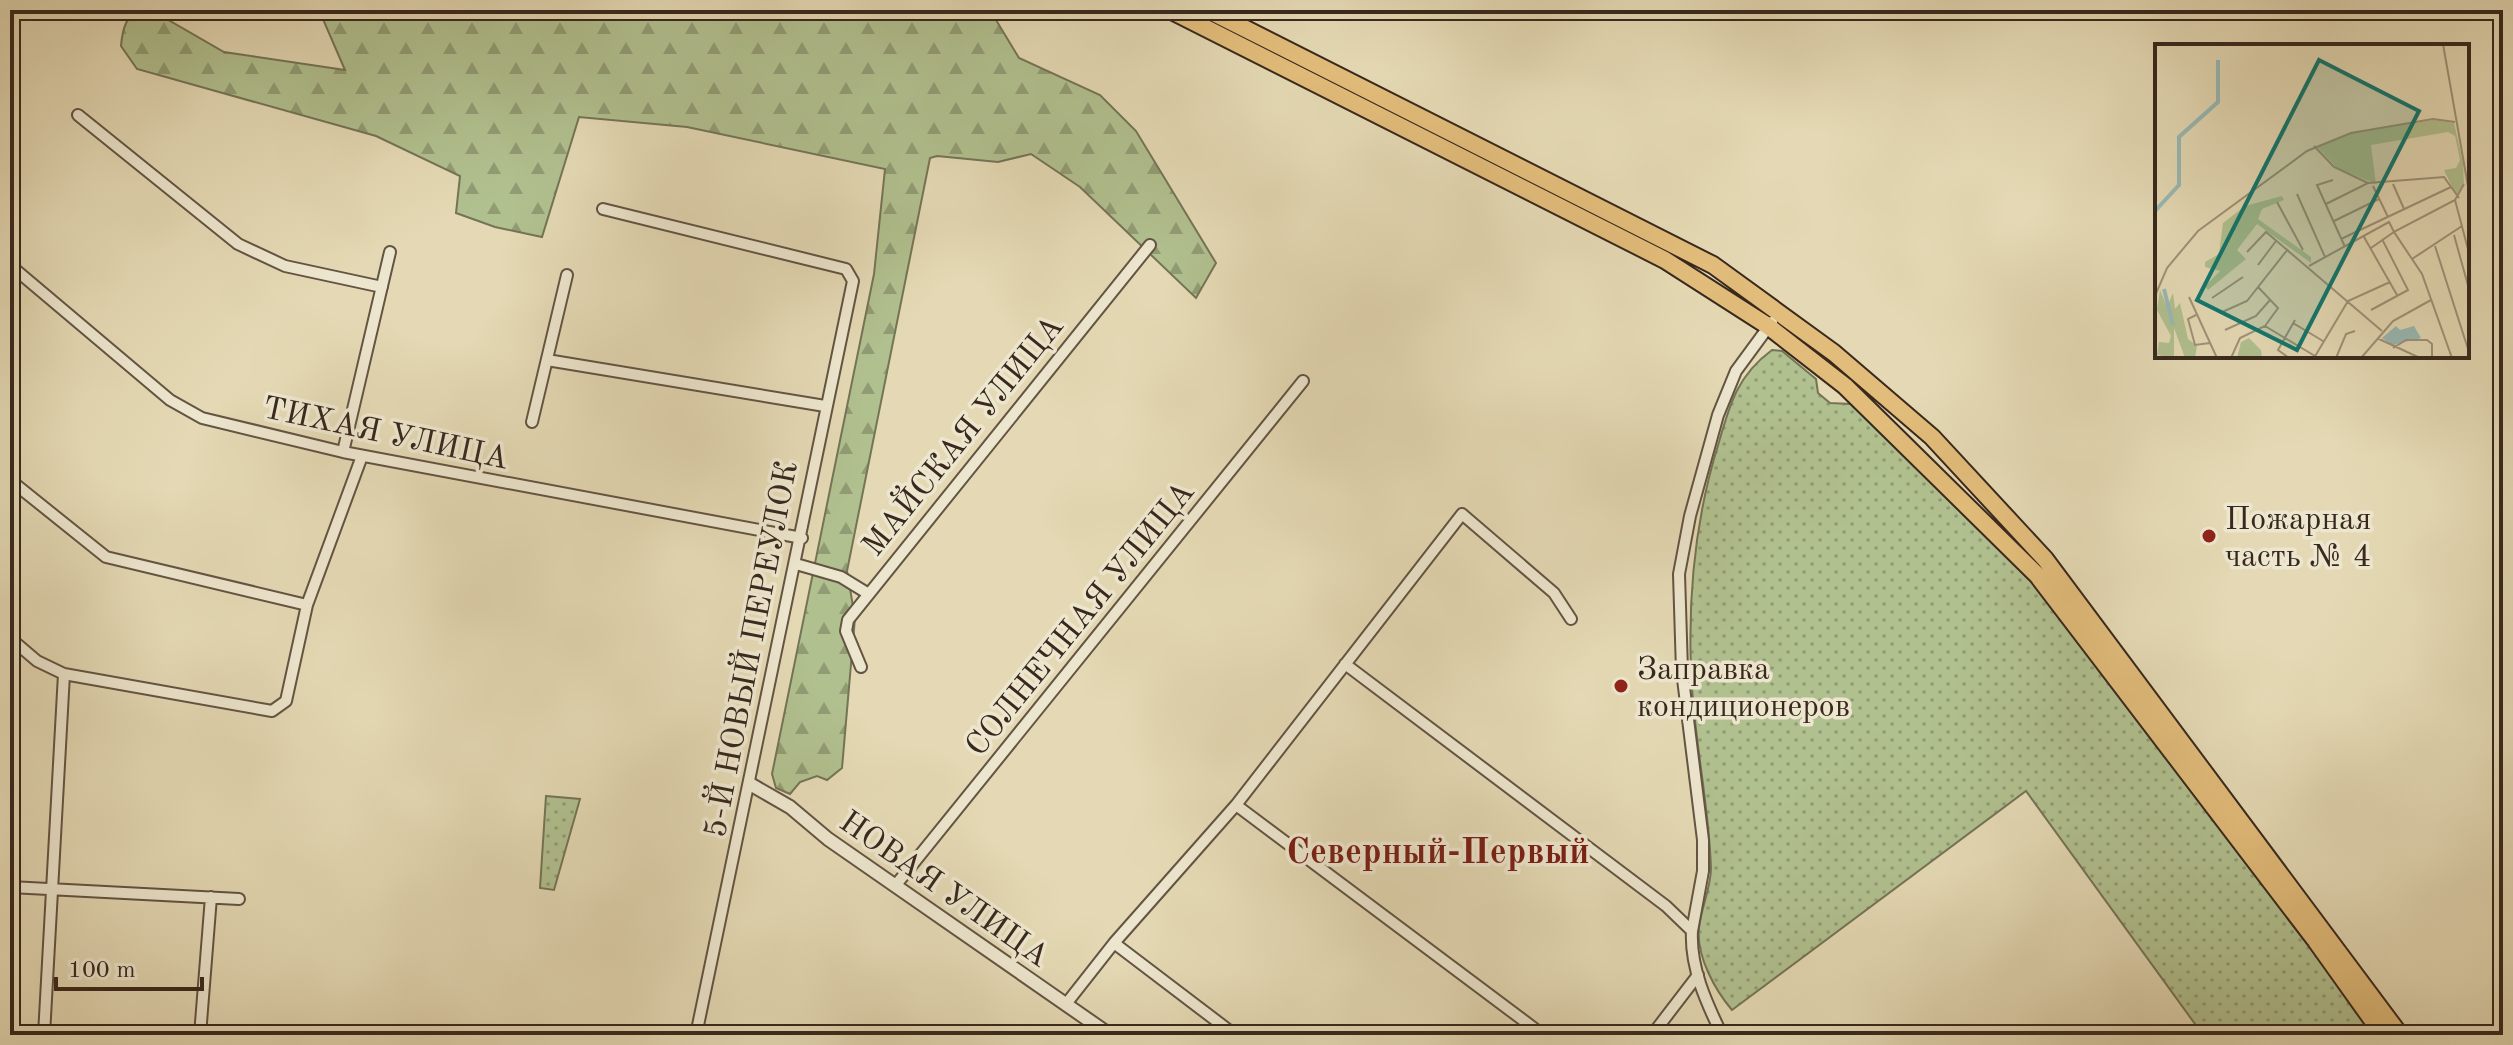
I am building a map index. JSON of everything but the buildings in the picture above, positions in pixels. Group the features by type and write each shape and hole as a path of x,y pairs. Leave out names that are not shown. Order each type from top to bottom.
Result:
{"main road":[{"path":"1170,10 1665,260 1768,326 1845,386 2037,575 2316,941 2383,1035"},
{"path":"1208,10 1672,241 1782,313 1932,437 2045,559 2400,1035"}],"street":[{"path":"78,115 238,244 285,266 382,287"},
{"name":"5-Й НОВЫЙ ПЕРЕУЛОК","path":"603,209 846,269 853,281 825,406 802,538 696,1035"},
{"name":"МАЙСКАЯ УЛИЦА","path":"861,667 846,631 848,620 1150,245"},
{"path":"343,452 390,252"},
{"name":"ТИХАЯ УЛИЦА","path":"10,265 170,400 202,418 362,456 802,538"},
{"path":"532,422 567,275"},
{"path":"1722,1035 1691,950 1703,871 1703,840 1682,671 1679,574 1697,488 1718,415 1736,371 1768,326 1782,313"},
{"path":"547,360 825,406"},
{"name":"СОЛНЕЧНАЯ УЛИЦА","path":"895,886 1303,381"},
{"path":"10,638 37,661 64,674 272,711 286,701 307,605 362,456"},
{"path":"10,480 106,557 307,605"},
{"path":"1066,1004 1114,943 1236,805 1462,514 1554,593 1571,619"},
{"path":"796,564 841,577 867,593"},
{"path":"1345,664 1666,906 1692,931"},
{"path":"44,1035 64,674"},
{"name":"НОВАЯ УЛИЦА","path":"750,784 790,807 828,839 1110,1035"},
{"path":"1236,805 1543,1035"},
{"path":"10,887 239,899"},
{"path":"200,1035 211,897"},
{"path":"1114,943 1235,1035"},
{"path":"1652,1035 1698,975"}],"green space":[{"path":"138,10 151,10 224,52 345,70 319,10 990,10 1019,58 1100,95 1136,131 1216,263 1196,298 1080,187 1031,154 998,162 937,156 930,158 847,571 855,618 842,768 827,780 817,776 800,782 790,794 776,788 772,774 874,274 885,169 687,127 579,117 542,237 495,227 456,213 460,176 376,136 137,69 121,46 127,21"},
{"path":"1772,350 1782,351 1816,379 1818,393 1830,403 1851,404 1923,468 2041,586 2375,1035 2203,1035 2026,791 1732,1010 1719,993 1700,950 1700,920 1711,868 1692,694 1692,583 1704,497 1727,415 1743,380"},
{"path":"546,796 580,799 554,890 540,888"}],"place":[{"name":"Пожарная часть № 4","path":"2209,536"},
{"name":"Заправка кондиционеров","path":"1621,686"}],"district":[{"name":"Северный-Первый","path":"1438,850"}]}
